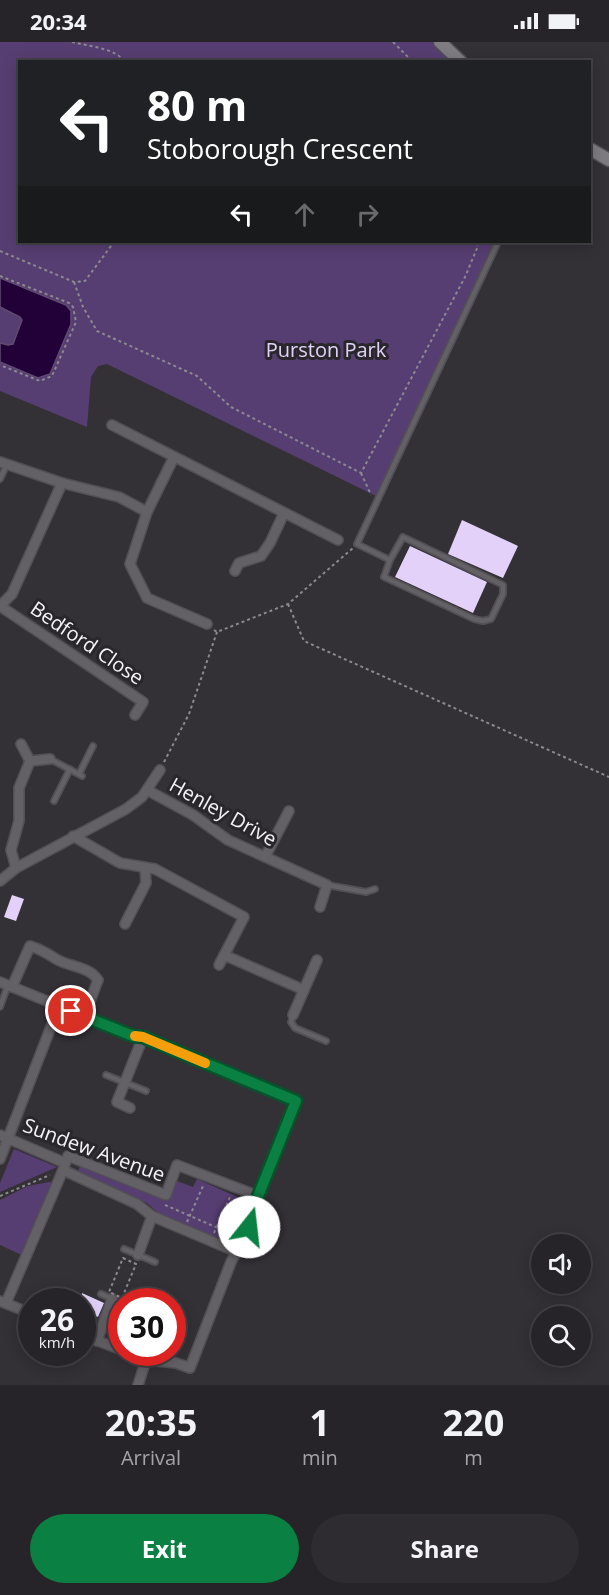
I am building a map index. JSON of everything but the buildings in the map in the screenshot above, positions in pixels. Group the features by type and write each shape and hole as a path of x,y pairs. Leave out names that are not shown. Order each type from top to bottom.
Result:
{"main road":[{"path":"440,42 459,60"},
{"path":"591,150 609,160"}],"street":[{"path":"112,425 338,540"},
{"path":"174,457 147,512 130,564 147,598 207,624"},
{"path":"4,463 62,483 119,497 147,512"},
{"path":"0,606 12,594 62,483"},
{"path":"235,571 239,563 261,556 270,543 284,513"},
{"name":"Bedford Close","path":"0,606 142,702 135,715"},
{"path":"21,744 30,761"},
{"path":"30,761 50,759"},
{"path":"16,868 11,850 19,821 19,788 30,761"},
{"name":"Henley Drive","path":"0,881 16,868 126,809 142,797 160,770"},
{"name":"Henley Drive","path":"147,790 193,815 228,840 327,885"},
{"path":"265,857 289,811"},
{"path":"73,836 120,863 155,869 244,917 219,966"},
{"path":"125,924 146,883 145,868"},
{"path":"320,908 327,885"},
{"path":"84,1017 98,980 94,974 55,959 50,953 30,946 7,984 84,1017 133,1036 143,1037 296,1101 258,1196 249,1227 231,1262 190,1368 184,1366"},
{"path":"224,956 304,990"},
{"path":"292,1016 317,960"},
{"path":"0,1159 4,1137 59,1006"},
{"path":"130,1108 117,1102 143,1037"},
{"name":"Sundew Avenue","path":"4,1137 64,1166 68,1156 166,1195 177,1165 258,1196"},
{"path":"18,1308 3,1302 64,1166 129,1200 152,1216 237,1252"},
{"path":"138,1255 152,1216"},
{"path":"108,1313 97,1341 108,1345"},
{"path":"138,1385 144,1366"}],"lane":[{"path":"390,560 357,544 498,243"},
{"path":"0,479 4,463"},
{"path":"404,537 503,585 503,594 491,619 483,621 474,619 384,577 390,560 404,537"},
{"path":"50,759 80,775 93,747"},
{"path":"54,801 70,769"},
{"path":"327,885 366,892 375,890"},
{"path":"0,1006 7,984"},
{"path":"292,1016 291,1022 295,1028 326,1041"},
{"path":"106,1075 146,1091"},
{"path":"124,1250 155,1262"},
{"path":"101,1294 108,1296"}],"path":[{"path":"72,42 109,52 124,60"},
{"path":"393,42 411,60"},
{"path":"0,251 74,282 85,281 113,243"},
{"path":"361,473 465,277 477,243"},
{"path":"0,276 69,303 73,307 76,322 52,376 47,379 40,381 0,365"},
{"path":"74,282 83,307 97,331 196,376 231,407 361,473 375,504"},
{"path":"160,770 189,714 217,632 288,604 357,544"},
{"path":"288,604 304,641 609,777"},
{"path":"207,624 217,632"},
{"path":"0,1196 64,1166"},
{"path":"185,1226 205,1183"},
{"path":"212,1237 231,1194"},
{"path":"166,1195 162,1204 237,1236"},
{"path":"123,1258 136,1264 122,1298 114,1298 123,1258"}],"green space":[{"name":"Purston Park","path":"0,42 440,42 460,60 18,60 18,243 498,243 378,497 107,364 98,366 91,377 87,427 0,391"},
{"path":"14,1149 57,1167 0,1192 0,1183"},
{"path":"81,1164 169,1200 177,1181 193,1187 197,1179 244,1200 236,1241 227,1242 164,1218 147,1203 77,1173"},
{"path":"49,1182 57,1184 26,1257 0,1245 0,1200 28,1186"}],"shaded area":[{"path":"0,278 66,305 71,311 71,324 50,374 38,378 0,362 0,343 13,344 22,320 0,307"}],"slow traffic":[{"path":"135,1036 143,1037 205,1063"}],"route":[{"path":"71,1011 133,1036 143,1037 296,1101 253,1209 249,1227"}]}
